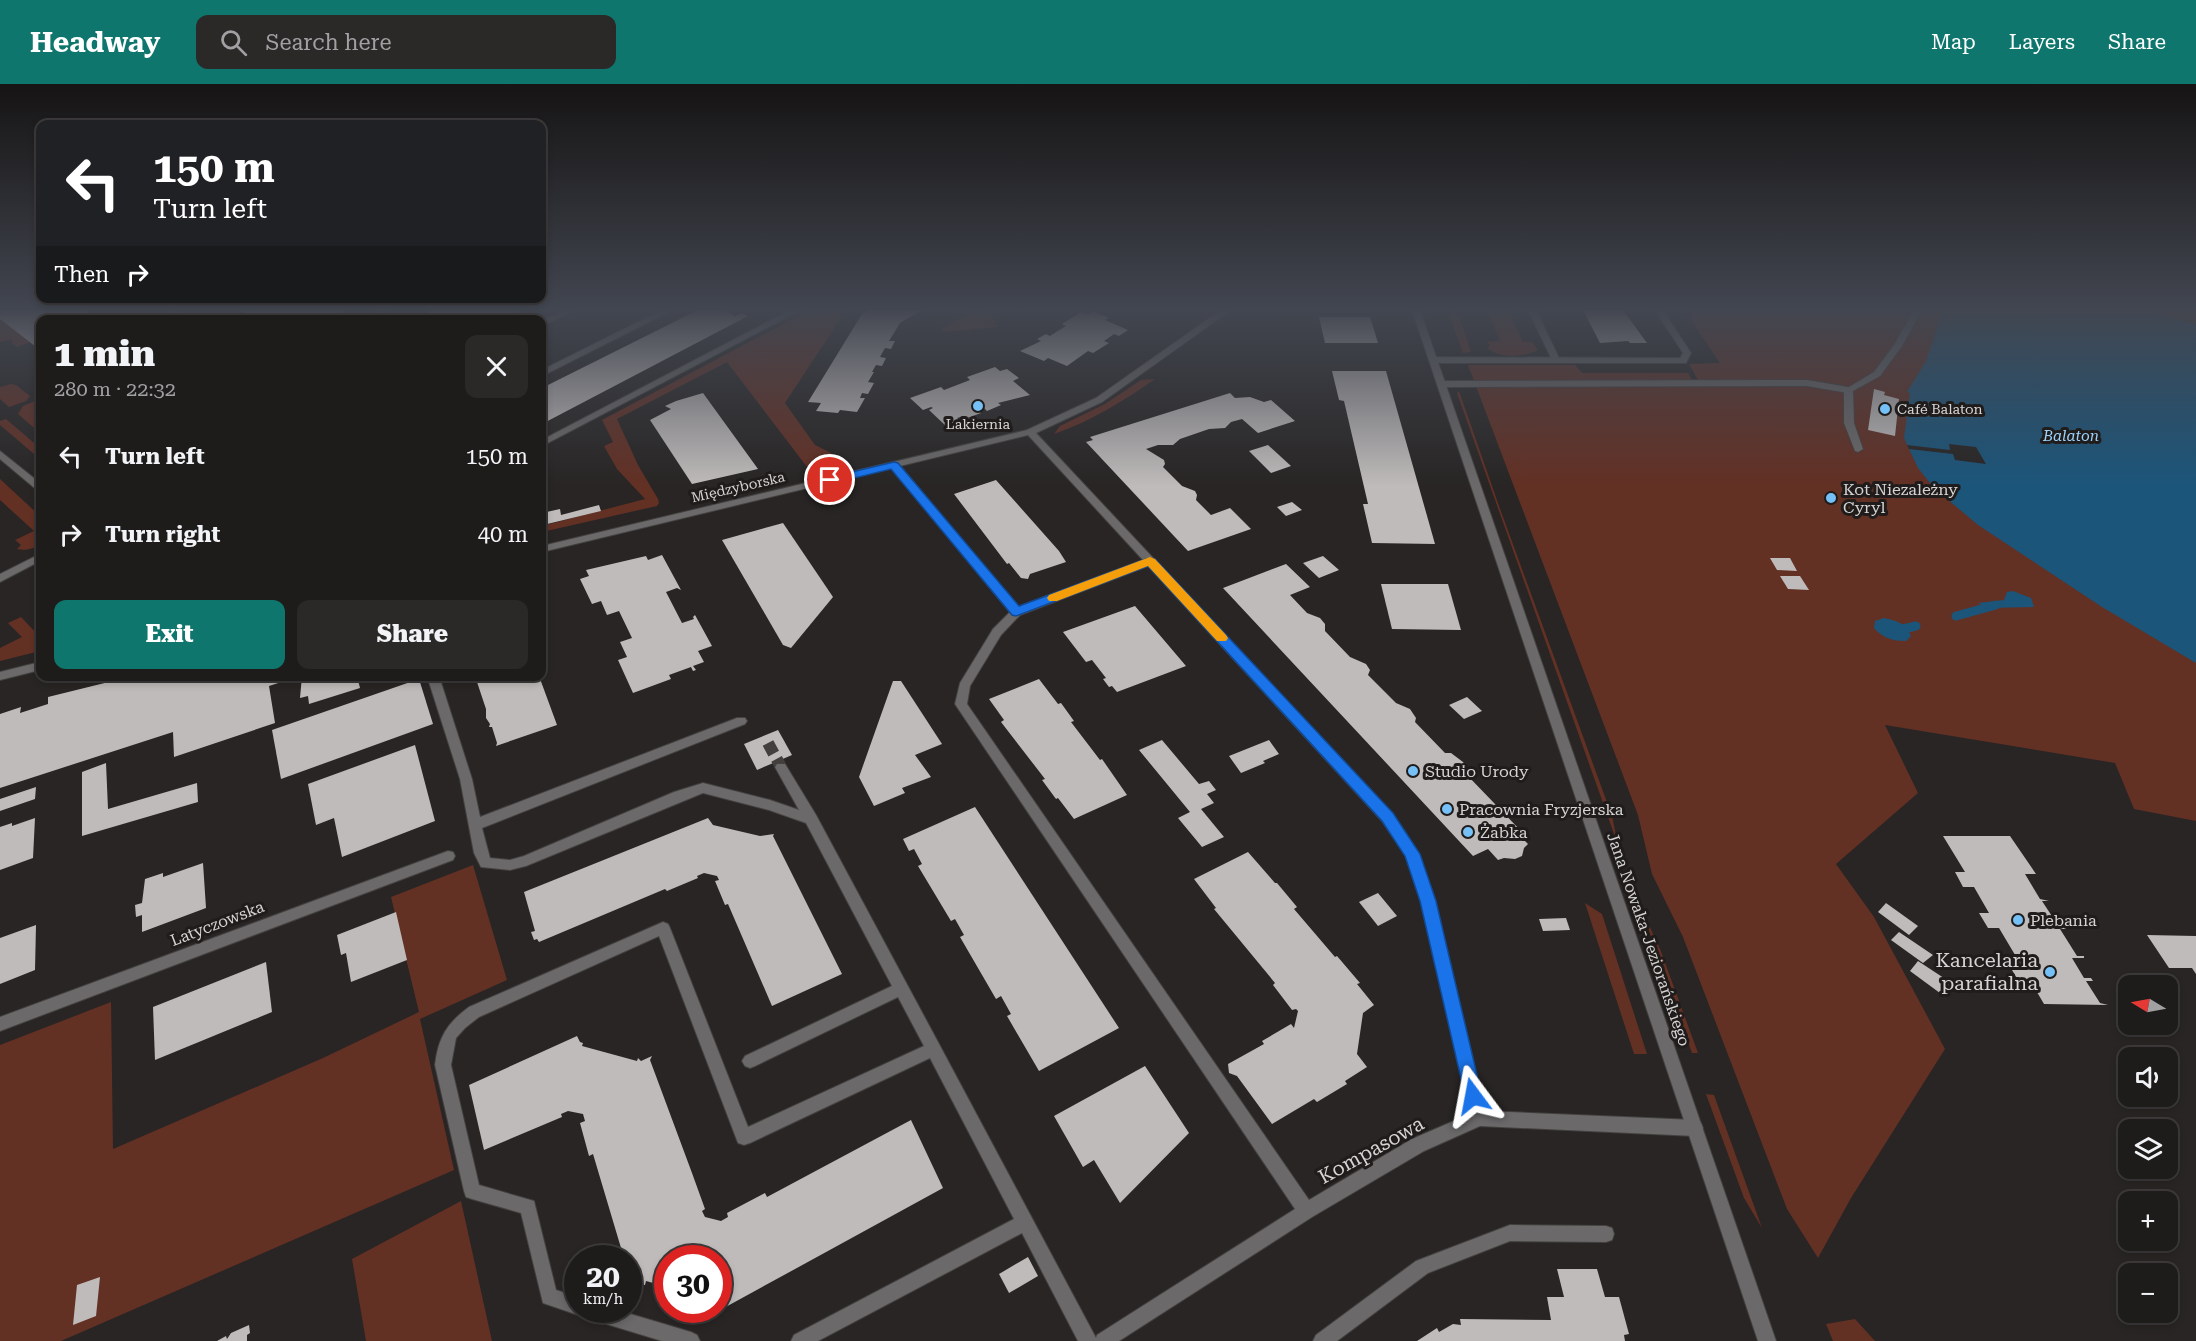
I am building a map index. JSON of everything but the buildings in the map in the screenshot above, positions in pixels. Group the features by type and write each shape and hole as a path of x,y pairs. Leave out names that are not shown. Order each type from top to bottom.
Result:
{"street":[{"path":"546,441 685,369"},
{"name":"Międzyborska","path":"546,548 1030,432 1099,400 1144,369"},
{"name":"Jana Nowaka-Jeziorańskiego","path":"1437,369 1767,1341"},
{"path":"1442,384 1807,383 1848,390 1877,374 1881,369"},
{"path":"1848,390 1846,401 1849,423 1858,449"},
{"path":"1030,432 1387,817 1412,854 1430,910 1479,1118"},
{"path":"0,454 36,485"},
{"path":"894,465 1016,612"},
{"path":"0,578 36,559"},
{"path":"1150,561 1016,612 996,632 964,686 962,704 1306,1211"},
{"path":"0,676 36,667"},
{"path":"436,681 466,779 481,853 486,863 500,865 526,861 703,788 770,805 811,819"},
{"path":"475,825 741,722"},
{"path":"781,766 1088,1341"},
{"name":"Latyczowska","path":"0,1024 448,856"},
{"path":"564,1302 549,1297 528,1207 472,1191 443,1065 445,1044 455,1025 474,1011 663,928 744,1137 934,1049"},
{"path":"750,1061 901,989"},
{"name":"Kompasowa","path":"1103,1341 1306,1211 1418,1144 1479,1118 1695,1128"},
{"path":"800,1341 1025,1222"},
{"path":"1322,1341 1422,1267 1510,1233 1606,1234"},
{"path":"632,1323 691,1341"}],"shaded area":[{"path":"699,369 714,369 617,419 638,465 658,499 657,506 546,531 546,525 645,499 617,469 604,446 613,442 602,420"},
{"path":"732,369 808,369 785,403 815,445 831,453 837,460 807,467"},
{"path":"1469,369 1578,369 1582,373 1688,373 1692,380 1698,380 1692,369 2196,369 2196,821 2134,809 2115,763 1885,725 1918,793 1836,864 1874,917 1945,1049 1851,1198 1818,1258 1787,1209 1683,937 1652,874 1638,815"},
{"path":"1155,379 1106,410 1054,434 1060,426 1105,404 1141,380"},
{"path":"16,385 30,396 26,401 9,407 0,399 0,387"},
{"path":"1459,391 1612,816 1618,845 1457,393"},
{"path":"36,401 36,430 18,414 23,406"},
{"path":"6,419 36,445 36,456 0,425 0,421"},
{"path":"0,479 36,512 36,547 17,549 21,545 15,540 34,531 0,500"},
{"path":"21,617 36,633 36,652 0,661 0,648 22,637 8,623"},
{"path":"473,865 507,980 420,1019 454,1170 61,1341 0,1341 0,1045 111,1002 113,1149 323,1058 419,1012 391,897"},
{"path":"1585,903 1602,914 1647,1054 1634,1054"},
{"path":"1641,908 1660,949 1698,1053 1692,1053"},
{"path":"1706,1094 1714,1095 1762,1228 1744,1198"},
{"path":"461,1201 492,1341 366,1341 352,1259"},
{"path":"1855,1319 1875,1341 1833,1341 1826,1324"}],"water":[{"name":"Balaton","path":"1921,369 2196,369 2196,663 2102,607 1978,525 1934,488 1918,468 1904,438 1910,393 1907,392"},
{"path":"2013,591 2031,598 2034,607 1988,608 1978,603 2004,600 2007,592"},
{"path":"1884,618 1900,623 1911,636 1906,641 1901,641 1892,640 1881,634 1874,628 1875,621"}],"pier":[{"path":"1949,444 1976,447 1986,464 1955,460 1953,454 1909,449 1907,445 1950,450"}],"waterway":[{"path":"1956,616 1996,605"},
{"path":"1898,630 1916,626"}],"tunnel":[{"path":"768,743 781,767"}],"slow traffic":[{"path":"1053,598 1150,561 1222,638"}],"place":[{"name":"Lakiernia","path":"978,406"},
{"name":"Café Balaton","path":"1885,409"},
{"name":"Kot Niezależny Cyryl","path":"1831,498"},
{"name":"Studio Urody","path":"1413,771"},
{"name":"Pracownia Fryzjerska","path":"1447,809"},
{"name":"Żabka","path":"1468,832"},
{"name":"Plebania","path":"2018,920"},
{"name":"Kancelaria parafialna","path":"2050,972"}],"route":[{"path":"830,480 894,465 1016,612 1150,561 1387,817 1400,834 1412,854 1428,901 1473,1096"}]}
